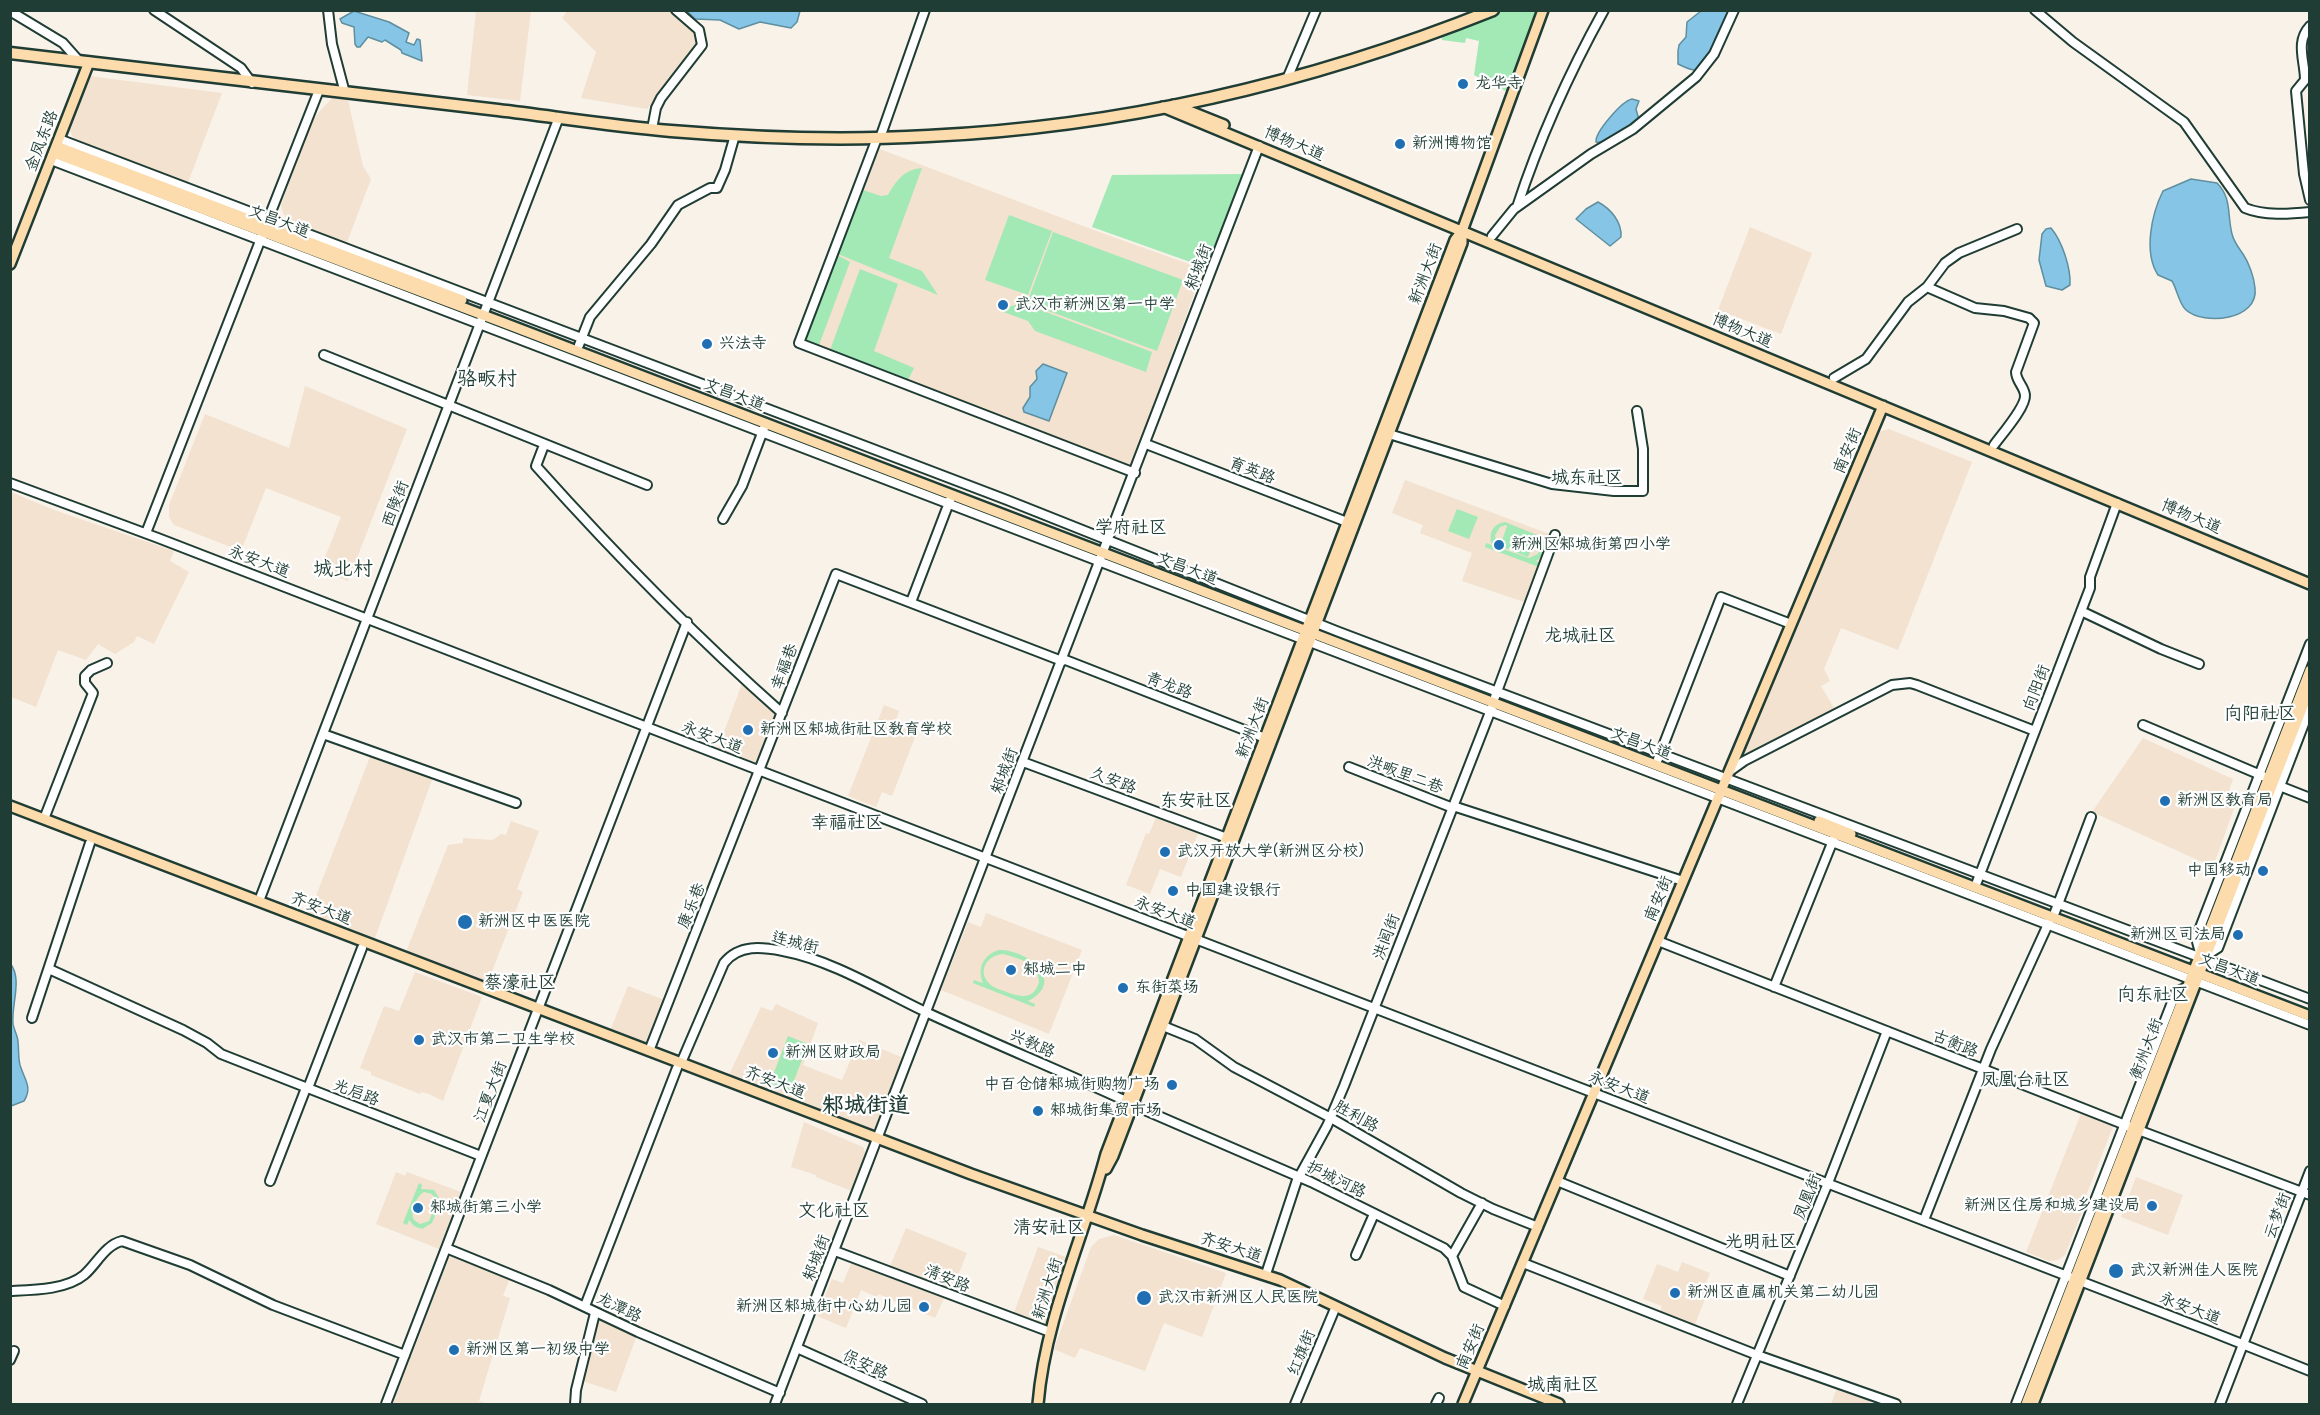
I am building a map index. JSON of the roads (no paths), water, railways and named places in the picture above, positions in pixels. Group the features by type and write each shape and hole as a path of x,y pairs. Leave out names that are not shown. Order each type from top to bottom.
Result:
{"highway":[{"path":"10,53 652,129 735,135 878,138 1038,128 1169,106 1287,79 1410,42 1493,10"}],"main road":[{"path":"1463,228 1543,10"},
{"name":"金凤东路","path":"10,264 55,149 84,62"},
{"name":"博物大道","path":"1169,106 2310,584"},
{"name":"博物大道","path":"1169,106 1259,146 1463,228 1492,236 2310,577"},
{"name":"文昌大道","path":"55,149 484,312 764,428 950,499 1105,551"},
{"name":"新洲大街","path":"1130,1103 1163,1026 1227,838 1265,738 1389,434 1462,243 1463,228"},
{"name":"新洲大街","path":"1038,1404 1050,1332 1098,1185 1113,1156 1130,1103 1310,630 1347,522 1455,240 1463,228"},
{"name":"文昌大道","path":"484,312 580,342 1105,551 1494,701 1979,879 2053,915"},
{"name":"南安街","path":"1463,1404 1883,406"},
{"name":"衡州大街","path":"2026,1404 2132,1128 2198,968 2310,670"},
{"name":"衡州大街","path":"2270,781 2310,688"},
{"name":"文昌大道","path":"1494,701 1659,756 1834,838 2053,915 2310,1010"},
{"name":"齐安大道","path":"10,806 877,1141 1087,1219 1263,1280 1542,1404"},
{"name":"齐安大道","path":"10,813 362,948 649,1051 679,1065"},
{"name":"文昌大道","path":"2198,968 2310,1016"},
{"name":"齐安大道","path":"1087,1219 1266,1275 1308,1292 1476,1375 1559,1404"},
{"name":"衡州大街","path":"2033,1404 2074,1278"}],"street":[{"path":"154,10 241,68 252,83"},
{"path":"328,10 332,44 345,93"},
{"path":"652,129 656,108 661,98 702,45 699,30 676,10"},
{"path":"925,10 799,344 1135,473"},
{"path":"1287,79 1316,10"},
{"path":"1516,207 1535,150 1559,95 1604,10"},
{"path":"1492,236 1516,207 1591,154 1633,129 1696,76 1714,54 1734,10"},
{"path":"2035,10 2073,42 2154,103 2184,122 2245,208 2252,211 2290,214 2310,212"},
{"path":"10,11 63,44 84,62"},
{"path":"2310,26 2301,44 2305,80 2296,91 2304,174 2310,200"},
{"path":"146,533 319,90"},
{"name":"西陵街","path":"259,901 559,117"},
{"path":"580,342 591,317 651,244 678,205 710,188 717,188 735,135"},
{"name":"邾城街","path":"775,1404 1259,146"},
{"path":"55,149 484,312"},
{"path":"1834,378 1866,359 1908,302 1927,287 1941,267 1953,256 1992,238 2017,230"},
{"path":"1927,287 1975,308 2004,311 2029,318 2034,323 2016,372 2016,378 2024,392 2024,401 1994,445"},
{"path":"324,355 448,407 647,484"},
{"path":"1389,434 1552,484 1643,491 1643,449 1637,411"},
{"path":"723,519 742,486 764,428"},
{"name":"育英路","path":"1146,444 1347,522"},
{"path":"544,445 536,466 591,527 744,680 782,713"},
{"name":"永安大道","path":"10,483 367,618 2310,1371"},
{"path":"911,602 950,499"},
{"name":"向阳街","path":"1979,879 2090,588 2090,577 2117,503"},
{"name":"洪闾街","path":"1266,1275 1299,1177 1331,1118 1494,701 1555,535"},
{"path":"1105,551 1310,630"},
{"name":"青龙路","path":"836,574 1265,738"},
{"name":"幸福巷","path":"760,771 836,574"},
{"path":"1659,756 1721,597 1791,624"},
{"path":"2081,611 2161,649 2199,664"},
{"name":"江夏大街","path":"386,1404 687,622"},
{"path":"2270,781 2310,644"},
{"path":"44,819 93,693 85,682 85,676 91,670 107,663"},
{"path":"1724,785 1744,761 1897,684 1917,685 2035,731"},
{"path":"2016,1404 2074,1278 2132,1128 2176,992 2198,968 2196,938 2270,781 2310,708"},
{"path":"2143,725 2310,798"},
{"path":"323,734 516,803"},
{"name":"久安路","path":"1023,762 1227,838"},
{"name":"洪畈里二巷","path":"1349,767 1453,807 1683,881"},
{"name":"康乐巷","path":"649,1051 760,771"},
{"path":"1924,1220 1983,1069 2053,915 2091,817"},
{"path":"1774,987 1834,838"},
{"path":"32,1018 90,843"},
{"path":"2053,915 2198,968 2310,999"},
{"name":"古衡路","path":"1658,941 2132,1128 2306,1193"},
{"path":"270,1181 362,948"},
{"name":"连城街","path":"585,1306 679,1065 722,967 730,956 746,948 769,949 800,955 889,992 927,1012"},
{"path":"2198,968 2310,1025"},
{"name":"光启路","path":"49,969 183,1030 207,1043 221,1054 481,1156"},
{"name":"兴教路","path":"927,1012 1130,1103"},
{"name":"胜利路","path":"1163,1026 1195,1039 1234,1067 1331,1118 1482,1203 1538,1227"},
{"name":"凤凰街","path":"1737,1404 1828,1184 1887,1031"},
{"name":"护城河路","path":"1130,1103 1299,1177 1444,1248 1452,1256"},
{"name":"云梦街","path":"2220,1404 2306,1193 2310,1171"},
{"path":"1557,1181 1790,1276"},
{"path":"1482,1203 1452,1256 1464,1287 1505,1306"},
{"path":"1356,1255 1374,1214"},
{"path":"10,1291 50,1289 81,1277 92,1264 116,1243 122,1241 190,1265 273,1305 405,1355"},
{"name":"龙潭路","path":"446,1248 585,1306 595,1313 780,1393"},
{"name":"清安路","path":"834,1251 1050,1332"},
{"path":"1523,1263 1757,1355 1896,1404"},
{"name":"红旗街","path":"1295,1404 1334,1311"},
{"path":"575,1404 576,1390 595,1313"},
{"name":"保安路","path":"797,1348 922,1404"},
{"path":"10,1360 14,1351"}],"water":[{"path":"354,11 389,22 409,33 406,42 414,45 417,39 420,40 422,61 402,53 385,40 382,42 368,37 360,47 357,47 354,27 342,23 340,19"},
{"path":"687,11 800,11 797,22 791,28 760,22 739,29 720,20 695,19"},
{"path":"1701,11 1730,11 1706,61 1695,70 1678,64 1678,51 1679,45 1686,37 1687,22"},
{"path":"1632,99 1639,101 1636,109 1639,120 1608,141 1596,142 1600,131 1610,118 1622,105"},
{"path":"2191,179 2217,183 2222,189 2227,200 2233,237 2252,275 2255,288 2254,299 2240,313 2229,317 2205,318 2186,310 2172,281 2158,275 2153,266 2151,233 2159,200 2163,191"},
{"path":"1598,202 1611,212 1620,226 1621,237 1610,246 1576,219"},
{"path":"2051,228 2062,247 2069,271 2070,285 2062,290 2046,286 2039,260 2042,234 2046,229"},
{"path":"1043,364 1067,373 1049,421 1024,412 1023,408 1030,397 1030,387 1037,379 1036,371"},
{"path":"10,963 16,977 13,1024 18,1040 20,1065 28,1087 24,1101 11,1106"}],"place":[{"name":"龙华寺","path":"1463,84"},
{"name":"新洲博物馆","path":"1400,144"},
{"name":"武汉市新洲区第一中学","path":"1003,305"},
{"name":"兴法寺","path":"707,344"},
{"name":"新洲区邾城街第四小学","path":"1499,545"},
{"name":"新洲区邾城街社区教育学校","path":"748,730"},
{"name":"新洲区教育局","path":"2165,801"},
{"name":"武汉开放大学(新洲区分校)","path":"1165,852"},
{"name":"中国移动","path":"2263,871"},
{"name":"中国建设银行","path":"1173,891"},
{"name":"新洲区中医医院","path":"465,922"},
{"name":"新洲区司法局","path":"2238,935"},
{"name":"邾城二中","path":"1011,970"},
{"name":"东街菜场","path":"1123,988"},
{"name":"武汉市第二卫生学校","path":"419,1040"},
{"name":"新洲区财政局","path":"773,1053"},
{"name":"中百仓储邾城街购物广场","path":"1172,1085"},
{"name":"邾城街集贸市场","path":"1038,1111"},
{"name":"新洲区住房和城乡建设局","path":"2152,1206"},
{"name":"邾城街第三小学","path":"418,1208"},
{"name":"武汉新洲佳人医院","path":"2116,1271"},
{"name":"新洲区直属机关第二幼儿园","path":"1675,1293"},
{"name":"武汉市新洲区人民医院","path":"1144,1298"},
{"name":"新洲区邾城街中心幼儿园","path":"924,1307"},
{"name":"新洲区第一初级中学","path":"454,1350"}],"district":[{"name":"骆畈村","path":"487,380"},
{"name":"城东社区","path":"1587,478"},
{"name":"学府社区","path":"1131,528"},
{"name":"城北村","path":"343,570"},
{"name":"龙城社区","path":"1580,636"},
{"name":"向阳社区","path":"2260,714"},
{"name":"东安社区","path":"1196,801"},
{"name":"幸福社区","path":"847,823"},
{"name":"蔡濠社区","path":"520,983"},
{"name":"向东社区","path":"2153,995"},
{"name":"凤凰台社区","path":"2025,1080"},
{"name":"邾城街道","path":"866,1106"},
{"name":"文化社区","path":"834,1211"},
{"name":"清安社区","path":"1049,1228"},
{"name":"光明社区","path":"1761,1242"},
{"name":"城南社区","path":"1563,1385"}]}
